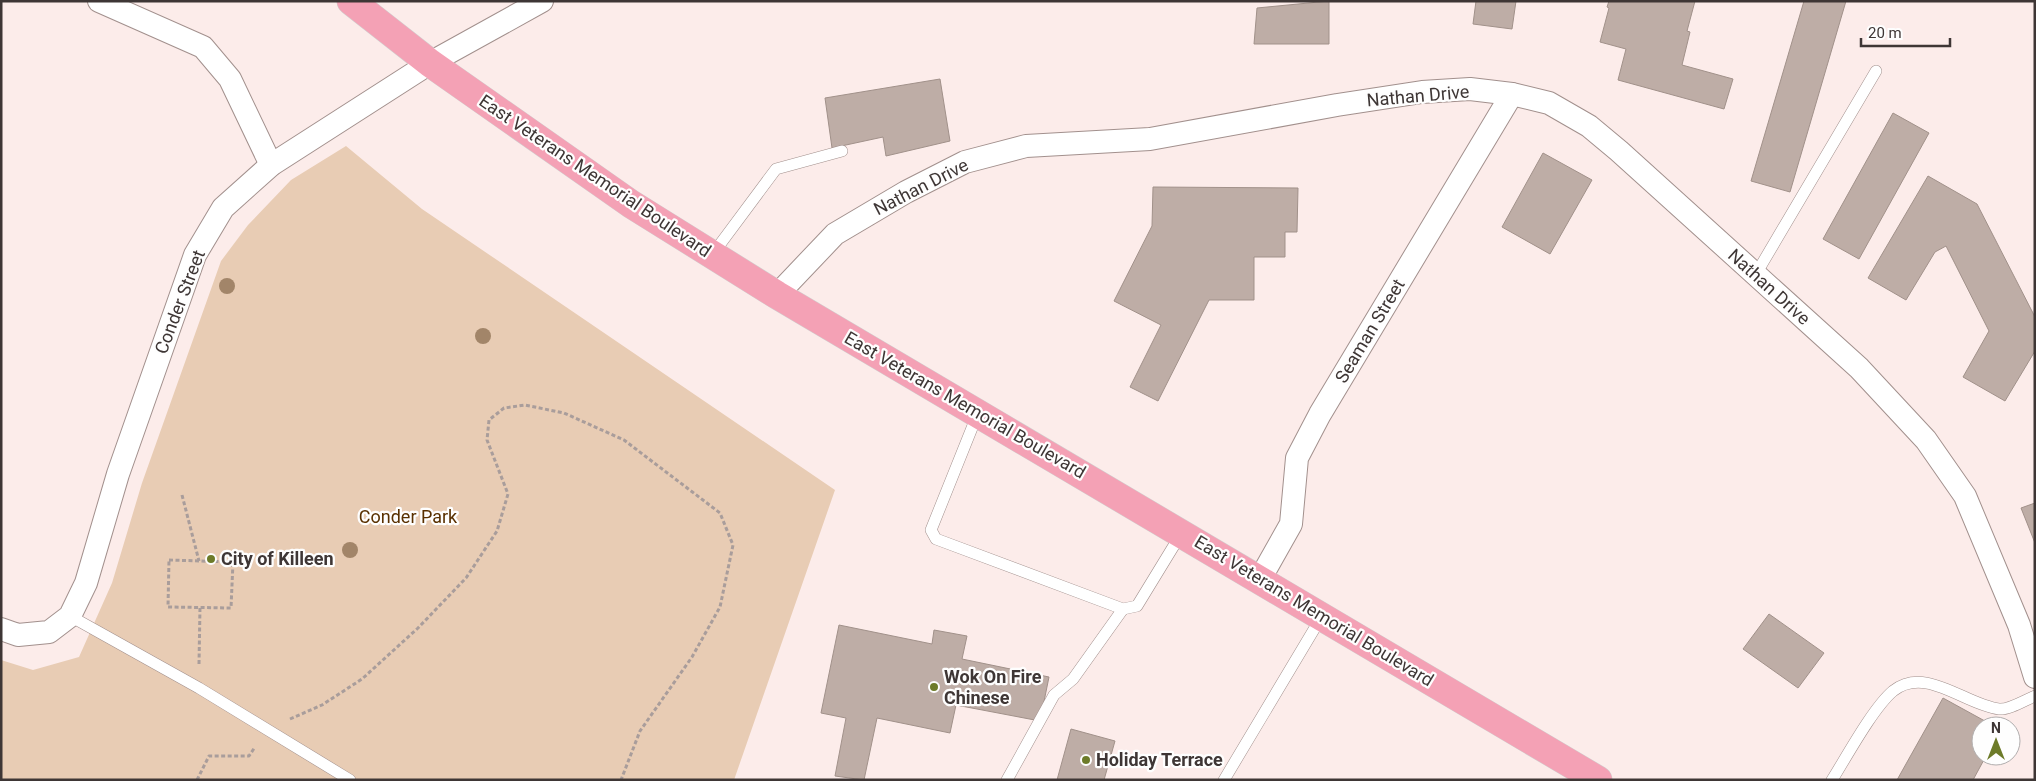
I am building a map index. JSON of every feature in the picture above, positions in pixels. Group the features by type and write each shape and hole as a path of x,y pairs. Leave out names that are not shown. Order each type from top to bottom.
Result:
{"main road":[{"name":"East Veterans Memorial Boulevard","path":"351,1 430,63 631,204 712,255 1598,780"}],"street":[{"path":"99,1 203,48 230,79 271,165"},
{"name":"Conder Street","path":"70,616 86,583 118,474 195,255 223,208 271,165 430,63 542,1"},
{"name":"Nathan Drive","path":"777,295 835,234 906,192 965,162 1026,146 1150,139 1337,105 1422,92 1470,89 1512,94 1549,103 1588,126 1619,151 1859,368 1926,440 1965,496 2019,625 2035,677"},
{"name":"Seaman Street","path":"1260,579 1291,524 1297,458 1320,414 1512,94"},
{"path":"1,628 18,635 49,632 70,616"}],"lane":[{"path":"1756,274 1876,71"},
{"path":"712,255 776,169 842,151"},
{"path":"978,413 930,530 936,539 1123,609 1137,606 1182,533"},
{"path":"1008,780 1054,695 1073,678 1123,609"},
{"path":"70,616 199,688 350,780"},
{"path":"1224,780 1322,616"},
{"path":"1832,780 1879,707 1894,690 1911,684 1929,682 1988,707 2001,709 2035,696"}],"path":[{"path":"198,780 209,756 249,756 267,730 322,705 362,678 418,628 466,578 498,530 508,494 487,440 489,420 504,408 525,405 564,413 624,440 720,513 733,545 720,606 692,657 640,731 621,780"},
{"path":"182,496 199,561"},
{"path":"169,560 199,561 233,562 231,608 168,606 169,560"},
{"path":"199,688 200,608"}],"green space":[{"name":"Conder Park","path":"346,146 422,209 835,490 734,780 1,780 1,660 33,670 79,657 112,583 142,483 221,261 248,225 291,180"}],"building":[{"path":"1329,1 1329,44 1254,44 1257,8"},
{"path":"1476,1 1516,1 1512,29 1473,24"},
{"path":"1609,1 1695,1 1687,31 1690,32 1682,65 1733,79 1724,109 1618,80 1626,49 1600,42 1609,8 1607,7"},
{"path":"1804,1 1846,1 1790,192 1751,181"},
{"path":"940,79 950,141 886,156 883,137 832,148 825,98"},
{"path":"1893,113 1929,133 1859,259 1823,239"},
{"path":"1543,153 1592,180 1550,254 1502,227"},
{"path":"1928,176 1977,204 2035,317 2035,351 2005,401 1963,377 1989,331 1946,246 1935,252 1906,300 1868,278"},
{"path":"1153,187 1298,188 1297,232 1285,232 1285,257 1254,257 1254,300 1209,300 1158,401 1130,387 1161,325 1114,301 1152,226"},
{"path":"2035,503 2035,543 2021,508"},
{"path":"1769,614 1824,653 1798,688 1743,649"},
{"path":"839,625 932,644 934,630 967,636 962,659 1049,677 1040,721 956,705 950,733 877,718 864,780 835,776 846,718 821,713"},
{"path":"1943,698 1976,716 1971,716 1971,766 1981,766 1973,780 1897,780"},
{"name":"Holiday Terrace","path":"1071,729 1115,741 1104,780 1057,780"}],"place":[{"name":"City of Killeen","path":"211,559"},
{"name":"Wok On Fire Chinese","path":"934,687"},
{"name":"Holiday Terrace","path":"1086,760"}]}
